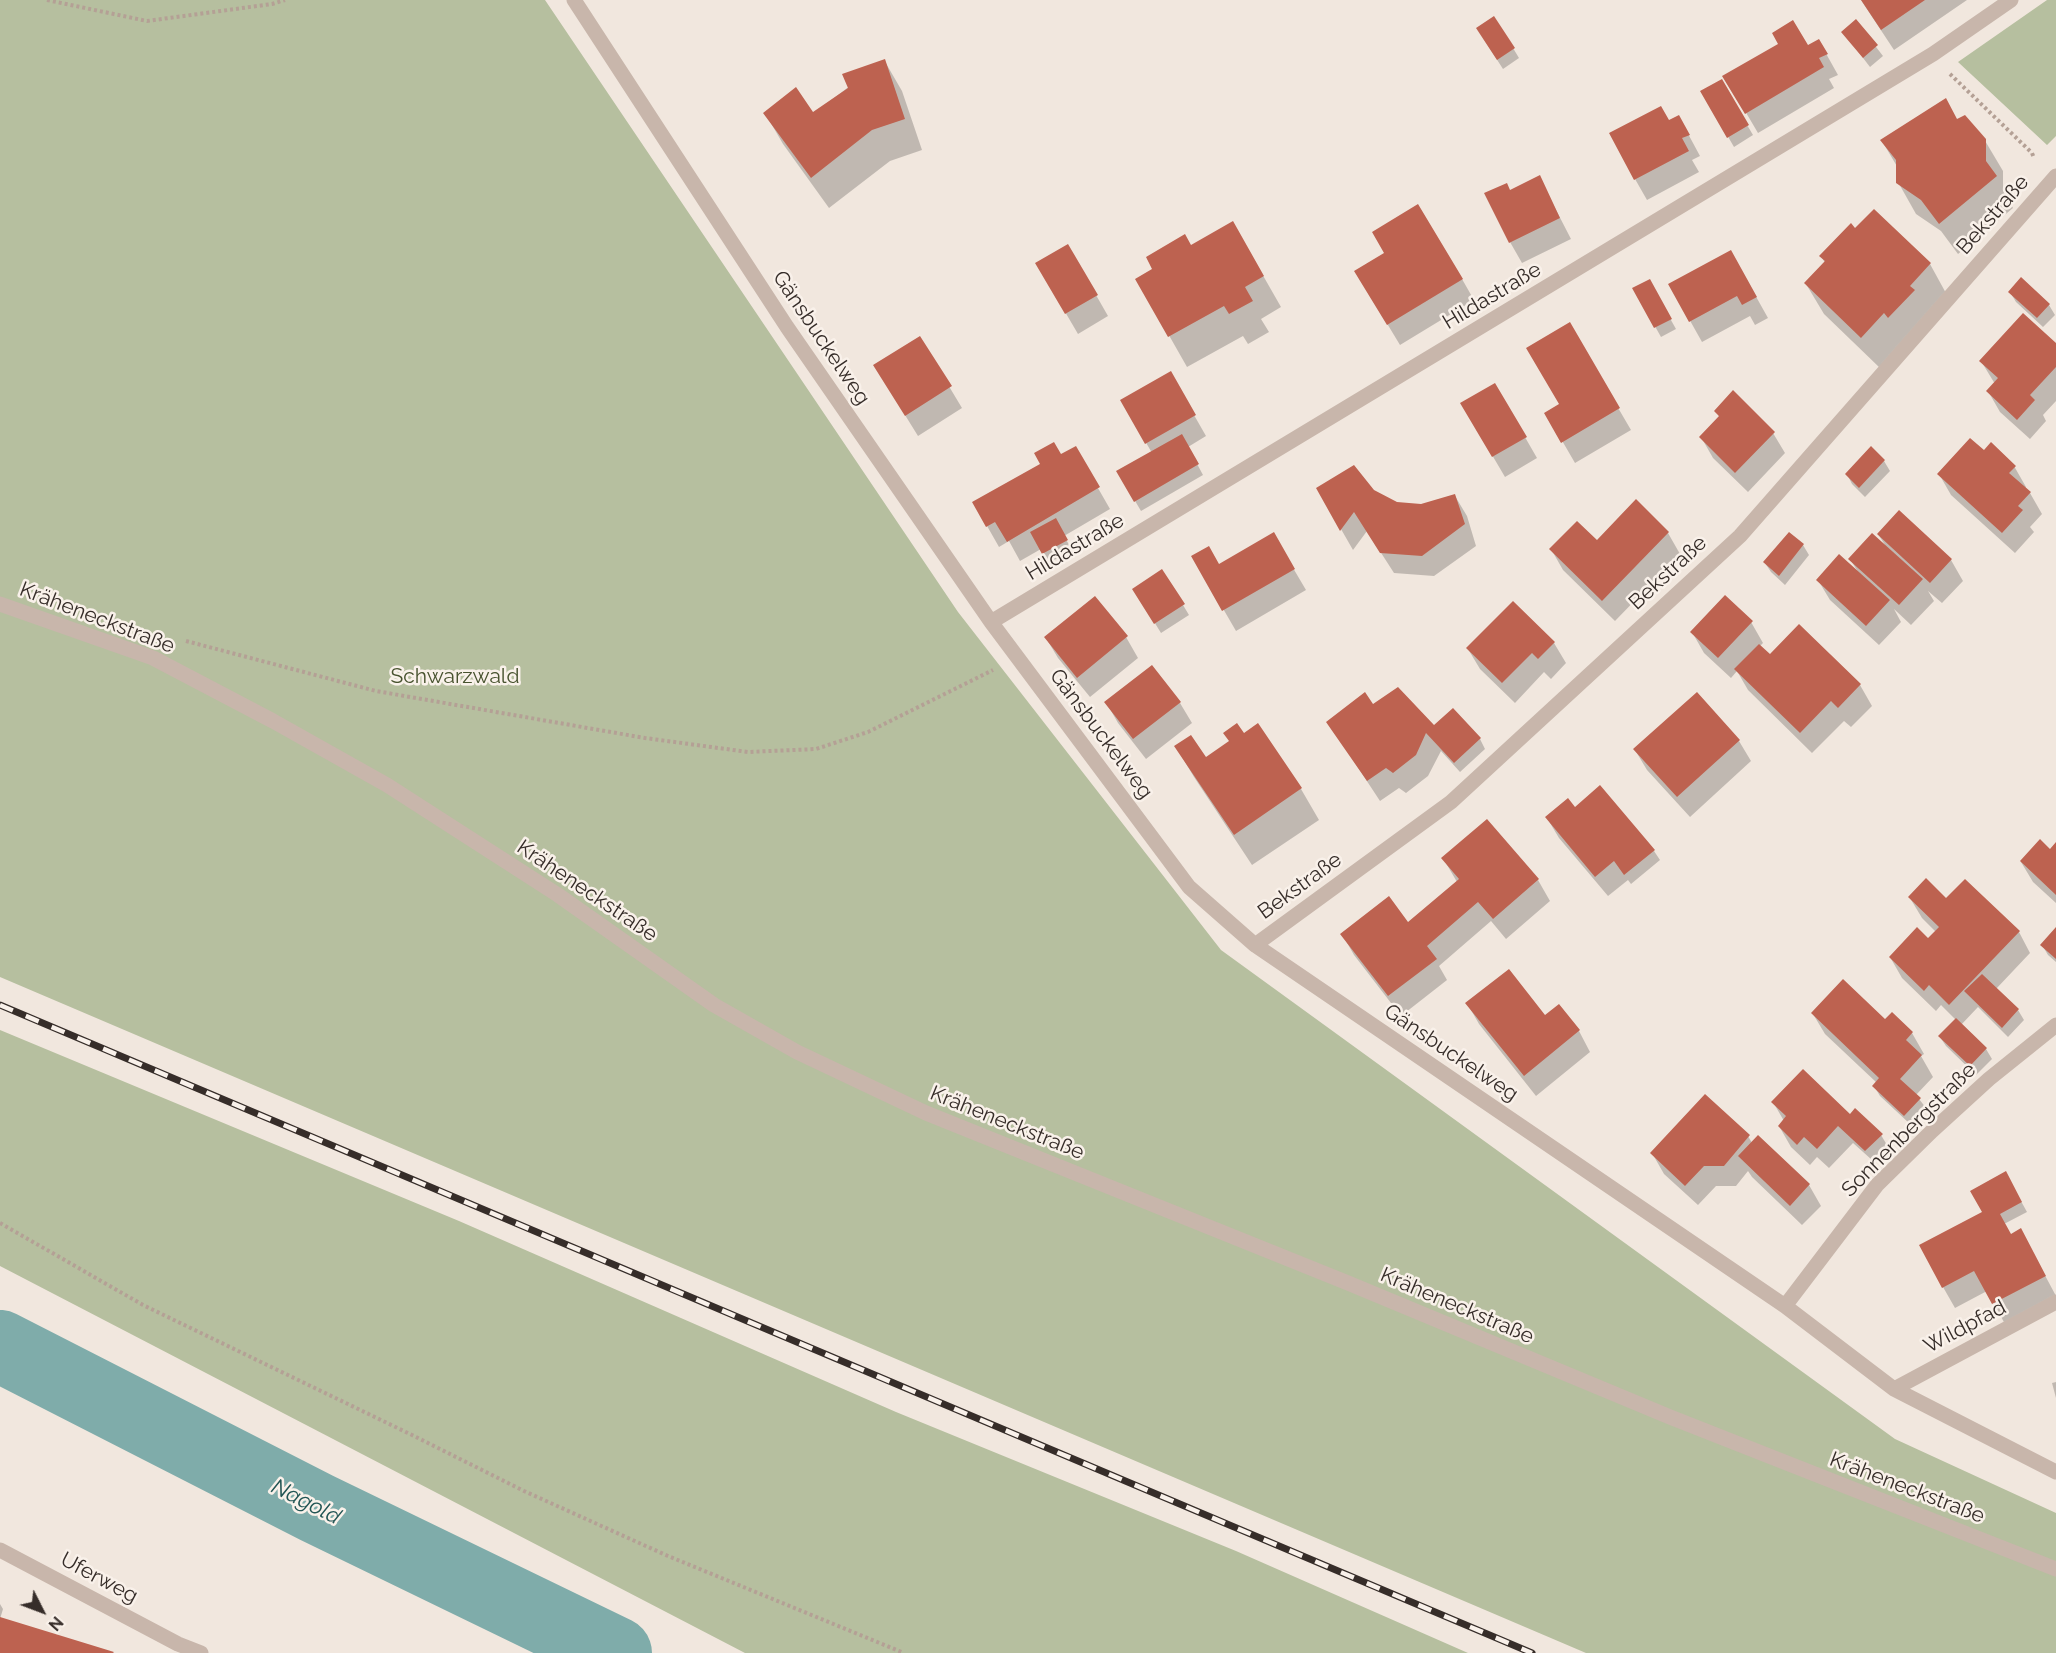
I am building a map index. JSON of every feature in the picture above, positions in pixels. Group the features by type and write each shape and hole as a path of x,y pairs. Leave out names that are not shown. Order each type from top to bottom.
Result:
{"street":[{"name":"Gänsbuckelweg","path":"574,0 787,327 991,622 1189,887 1255,945 1785,1306 1894,1389 2056,1472"},
{"name":"Hildastraße","path":"991,622 1933,54 2011,0"},
{"name":"Bekstraße","path":"1255,945 1451,802 1740,536 2056,176"},
{"name":"Kräheneckstraße","path":"0,604 153,658 273,721 387,785 558,895 714,1005 797,1052 926,1113 1348,1283 1670,1417 2056,1569"},
{"name":"Sonnenbergstraße","path":"1785,1306 1877,1185 1973,1094 2056,1025"},
{"name":"Wildpfad","path":"1894,1389 2056,1302"},
{"name":"Uferweg","path":"0,1550 177,1649 201,1653"}],"path":[{"path":"47,0 147,21 272,4 285,0"},
{"path":"1948,73 2032,153"},
{"path":"186,641 376,691 645,738 748,752 816,749 868,732 1018,658"},
{"path":"0,1223 143,1305 524,1491 668,1556 904,1653"}],"green space":[{"name":"Schwarzwald","path":"0,0 545,0 958,612 1221,950 1895,1439 2056,1513 2056,1653 1586,1653 0,977"},
{"path":"2047,0 2056,0 2056,136 2047,145 1958,62"},
{"path":"0,1030 459,1221 896,1412 1236,1551 1468,1653 745,1653 0,1266"}],"building":[{"path":"1861,0 1925,0 1881,30"},
{"path":"1494,16 1515,48 1497,60 1476,28"},
{"path":"1856,19 1878,45 1863,58 1841,32"},
{"path":"1793,20 1808,45 1819,39 1828,54 1819,58 1824,67 1745,114 1722,76 1778,44 1772,33"},
{"path":"885,59 905,119 872,130 811,178 763,113 796,87 813,112 848,88 842,74"},
{"path":"1722,79 1749,125 1727,138 1700,91"},
{"path":"1946,98 1957,119 1965,115 1986,139 1986,161 1997,176 1939,224 1921,200 1896,183 1896,160 1880,140"},
{"path":"1661,106 1669,120 1679,115 1690,135 1682,138 1689,151 1634,180 1609,133"},
{"path":"1540,175 1560,218 1509,243 1484,193 1507,183 1510,190"},
{"path":"1418,204 1463,279 1387,325 1354,271 1384,253 1372,232"},
{"path":"1874,209 1931,263 1910,286 1915,290 1888,318 1884,313 1861,338 1804,283 1825,261 1819,256 1851,223 1855,228"},
{"path":"1233,221 1264,276 1245,287 1253,301 1229,314 1224,306 1168,337 1135,279 1152,269 1146,257 1185,234 1191,245"},
{"path":"1068,244 1098,295 1065,314 1035,263"},
{"path":"1731,250 1757,297 1742,305 1737,296 1689,322 1668,284"},
{"path":"2021,277 2050,304 2037,318 2008,292"},
{"path":"1650,279 1672,319 1654,328 1632,288"},
{"path":"2023,313 2056,343 2056,367 2030,395 2035,400 2017,420 1986,391 1998,378 1979,361"},
{"path":"1570,322 1620,408 1561,443 1544,413 1559,404 1526,348"},
{"path":"920,336 952,386 905,416 873,365"},
{"path":"1171,371 1196,415 1145,444 1120,400"},
{"path":"1495,383 1527,437 1492,457 1460,403"},
{"path":"1733,390 1775,432 1735,473 1699,437 1719,416 1714,411"},
{"path":"1182,434 1199,464 1134,502 1116,471"},
{"path":"1970,438 1984,450 1991,442 2016,466 2009,473 2031,492 2018,506 2023,510 2002,533 1937,474"},
{"path":"1054,442 1061,454 1076,446 1100,487 1007,542 995,522 986,527 972,502 1040,464 1034,453"},
{"path":"1871,446 1885,460 1859,488 1845,474"},
{"path":"1354,465 1374,490 1397,502 1421,504 1455,494 1465,524 1422,556 1380,553 1354,512 1340,531 1316,488"},
{"path":"1636,499 1669,532 1602,601 1549,549 1577,521 1597,540"},
{"path":"1899,510 1952,559 1930,583 1877,534"},
{"path":"1056,518 1068,540 1042,554 1030,532"},
{"path":"1274,532 1295,569 1222,611 1191,556 1209,546 1219,564"},
{"path":"1789,532 1804,544 1779,576 1763,562"},
{"path":"1872,533 1923,579 1899,605 1848,559"},
{"path":"1839,554 1890,600 1866,626 1816,580"},
{"path":"1162,569 1185,604 1154,624 1132,589"},
{"path":"1725,595 1753,621 1718,658 1690,632"},
{"path":"1095,596 1128,636 1077,678 1044,637"},
{"path":"1513,601 1555,642 1538,659 1532,653 1502,683 1466,648"},
{"path":"1799,624 1861,684 1838,708 1831,701 1800,733 1734,669 1759,644 1770,654"},
{"path":"1152,665 1181,702 1133,739 1104,702"},
{"path":"1398,687 1434,725 1453,708 1481,738 1454,763 1426,733 1416,755 1393,773 1386,768 1367,781 1326,722 1365,692 1373,704"},
{"path":"1697,692 1740,740 1677,797 1633,749"},
{"path":"1237,723 1244,733 1258,723 1302,788 1234,835 1174,746 1191,735 1206,757 1229,741 1223,733"},
{"path":"1600,785 1655,850 1624,875 1614,861 1595,877 1545,817 1568,798 1575,807"},
{"path":"1487,819 1539,879 1493,919 1478,902 1427,946 1437,959 1388,996 1340,934 1389,896 1408,922 1459,879 1441,858"},
{"path":"2040,839 2050,849 2056,842 2056,895 2020,861"},
{"path":"1926,878 1946,898 1965,879 2020,931 1949,1005 1929,985 1924,991 1889,957 1917,927 1928,938 1939,927 1908,897"},
{"path":"2056,927 2056,959 2040,945"},
{"path":"1509,969 1545,1015 1559,1004 1580,1030 1524,1076 1465,1003"},
{"path":"1982,974 2019,1009 2002,1028 1964,991"},
{"path":"1843,979 1885,1019 1892,1012 1913,1032 1906,1040 1922,1055 1900,1079 1921,1098 1904,1116 1872,1086 1879,1078 1811,1013"},
{"path":"1956,1018 1987,1048 1970,1066 1938,1036"},
{"path":"1803,1069 1850,1114 1855,1108 1883,1134 1865,1151 1838,1126 1817,1149 1804,1137 1797,1145 1778,1126 1786,1116 1771,1102"},
{"path":"1705,1094 1750,1135 1724,1166 1704,1166 1685,1186 1650,1153"},
{"path":"1758,1135 1810,1184 1790,1206 1738,1156"},
{"path":"2006,1171 2022,1202 2000,1214 2011,1234 2021,1228 2046,1276 1992,1304 1974,1271 1942,1288 1919,1245 1982,1212 1970,1191"},
{"path":"0,1617 114,1652 0,1653"}],"waterway":[{"name":"Nagold","path":"0,1346 317,1508 616,1653"}],"railway":[{"path":"0,1005 1532,1653"}]}
